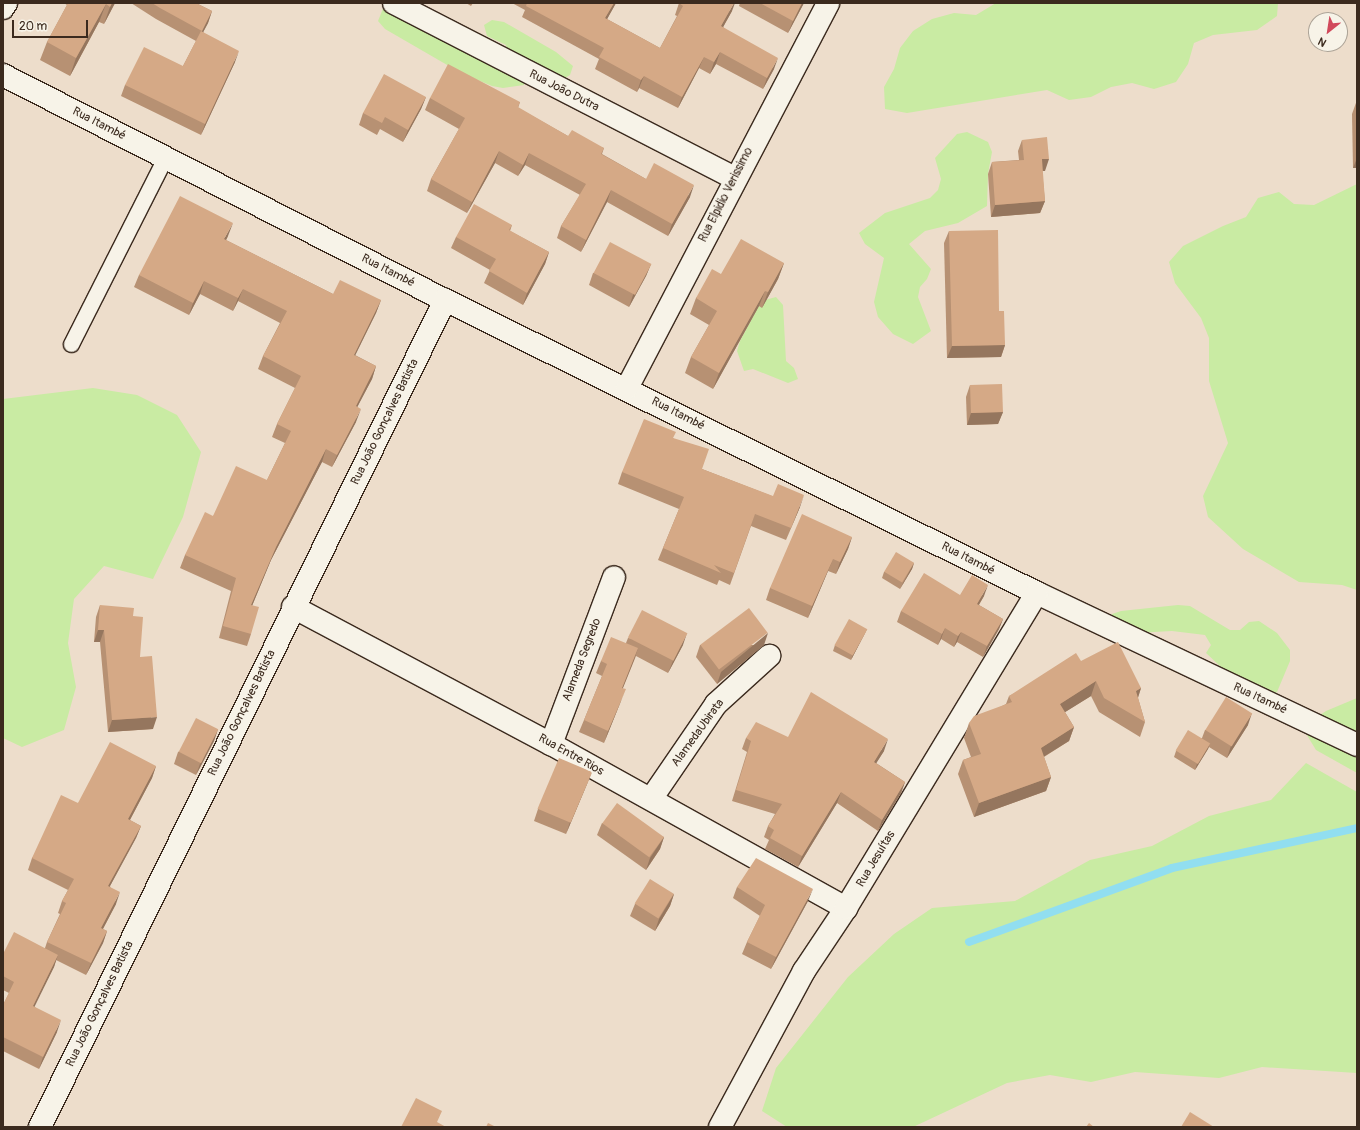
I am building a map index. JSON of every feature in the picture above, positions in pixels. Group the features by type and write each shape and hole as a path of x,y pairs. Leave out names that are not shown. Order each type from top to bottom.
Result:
{"street":[{"path":"3,8 6,3"},
{"name":"Rua João Dutra","path":"394,3 734,178"},
{"name":"Rua Elpidio Verissimo","path":"627,388 734,178 828,3"},
{"name":"Rua Itambé","path":"3,75 445,300 627,388 1036,593 1357,745"},
{"name":"Rua João Gonçalves Batista","path":"40,1127 293,607 445,300"},
{"name":"Alameda Segredo","path":"551,744 614,577"},
{"name":"Rua Jesuítas","path":"720,1127 804,971 846,908 1036,593"},
{"name":"Rua Entre Rios","path":"293,607 551,744 846,908"},
{"name":"AlamedaUbirata","path":"651,799 716,704 769,656"}],"lane":[{"path":"71,344 165,158"}],"green space":[{"path":"996,3 1278,3 1277,16 1257,30 1213,35 1194,43 1188,64 1176,82 1154,89 1132,83 1111,87 1091,97 1069,100 1047,90 907,113 885,109 884,87 894,69 900,48 913,31 932,19 954,13 976,15"},
{"path":"384,6 507,56 506,45 487,36 484,25 492,20 504,22 556,52 573,66 570,75 560,81 528,74 524,85 503,88 492,86 461,73 385,29 378,21"},
{"path":"967,132 988,142 992,152 988,174 987,206 958,223 925,231 909,244 931,269 927,279 920,287 918,297 931,331 913,344 893,334 878,317 874,302 884,258 865,244 859,233 885,213 930,198 938,190 941,179 935,158 957,134"},
{"path":"1357,184 1357,590 1342,585 1299,582 1243,549 1208,517 1203,496 1228,443 1209,381 1209,338 1201,318 1175,283 1169,262 1183,246 1223,226 1246,217 1258,198 1279,192 1294,204 1314,205"},
{"path":"776,297 783,305 786,361 794,368 798,379 788,383 753,369 744,371 737,351 740,341 758,307 765,300"},
{"path":"93,388 137,395 177,415 201,452 183,517 153,579 104,566 74,599 68,643 76,687 64,730 22,747 3,738 3,399"},
{"path":"1178,605 1190,606 1230,630 1240,630 1249,622 1259,621 1277,633 1290,650 1290,661 1277,692 1265,698 1213,673 1221,667 1206,653 1211,645 1205,635 1172,631 1136,633 1112,626 1112,614 1121,611"},
{"path":"1357,698 1357,773 1316,750 1305,732 1310,722 1326,711"},
{"path":"1306,763 1357,792 1357,1073 1262,1067 1219,1078 1135,1072 1091,1082 1050,1075 1007,1083 913,1127 787,1127 762,1111 776,1068 848,977 894,934 932,908 1015,901 1090,860 1152,846 1209,816 1271,800"}],"building":[{"path":"68,3 112,3 110,7 106,4 76,58 47,42"},
{"path":"152,3 196,3 212,11 202,31"},
{"path":"527,3 614,3 605,18 660,48 683,6 679,3 734,3 721,26 778,58 767,78 720,52 714,62 704,57 682,97 644,76 641,80 599,57 604,48 526,6"},
{"path":"760,3 802,3 793,21"},
{"path":"201,31 239,51 205,124 125,85 144,47 183,66"},
{"path":"448,64 520,102 518,107 568,136 572,130 604,148 601,154 646,179 654,163 694,185 672,224 611,190 586,240 561,226 586,184 529,153 523,165 499,151 472,202 431,179 465,118 430,98"},
{"path":"384,74 426,97 408,130 385,117 382,123 363,113"},
{"path":"1047,137 1049,159 1042,159 1045,201 995,205 992,162 1024,160 1022,140"},
{"path":"180,196 233,223 224,239 333,294 340,280 381,300 354,355 376,366 356,406 361,409 337,455 326,449 276,547 251,605 259,607 251,634 223,626 236,578 185,555 205,512 213,516 236,466 267,480 291,431 277,424 301,376 263,356 287,311 243,289 238,298 204,281 193,303 139,275"},
{"path":"474,204 512,225 509,230 549,252 527,293 489,271 496,259 456,237"},
{"path":"998,230 999,311 1004,311 1005,345 952,346 949,231"},
{"path":"741,239 784,263 768,292 765,291 719,373 691,357 717,311 696,298 712,269 721,274"},
{"path":"610,242 651,264 635,295 594,273"},
{"path":"1002,384 1003,412 971,413 970,385"},
{"path":"644,419 676,432 673,438 709,449 702,469 773,496 778,484 804,495 791,528 755,514 734,573 714,565 721,573 663,548 684,497 622,472"},
{"path":"802,514 852,537 840,562 833,559 812,606 770,588"},
{"path":"896,552 914,563 902,583 884,572"},
{"path":"924,573 960,595 972,575 988,585 977,604 1003,619 987,646 961,632 958,636 945,628 942,634 901,611"},
{"path":"100,605 134,608 133,616 143,617 140,657 152,656 157,717 112,720 104,630 98,630"},
{"path":"749,608 768,633 719,669 700,645"},
{"path":"642,610 687,633 673,661 628,638"},
{"path":"849,619 867,629 853,655 834,645"},
{"path":"611,637 638,648 622,688 626,689 608,731 584,720 607,664 601,661"},
{"path":"1118,642 1141,688 1136,691 1145,722 1104,698 1096,681 1060,704 1074,727 1041,748 1051,777 979,803 963,760 981,754 969,723 974,716 1012,702 1009,696 1076,653 1081,661"},
{"path":"811,692 888,739 874,762 905,782 882,820 841,792 802,856 770,838 774,830 768,826 782,804 736,790 751,741 746,738 756,722 788,737"},
{"path":"1226,697 1252,713 1232,747 1205,730"},
{"path":"196,718 218,729 201,763 179,752"},
{"path":"1188,730 1210,743 1198,764 1176,751"},
{"path":"110,742 156,766 128,819 141,826 108,886 120,892 101,928 107,931 91,963 47,942 66,903 62,901 74,879 32,858 61,795 78,803"},
{"path":"559,758 592,772 571,823 538,809"},
{"path":"617,803 664,837 649,857 602,823"},
{"path":"756,858 813,889 776,957 747,942 765,905 737,887"},
{"path":"650,879 674,894 658,918 635,904"},
{"path":"14,932 58,955 33,1006 61,1020 43,1057 3,1037 3,1005 14,982 3,976 3,954"},
{"path":"416,1098 442,1111 437,1122 446,1127 401,1127"},
{"path":"1190,1112 1214,1127 1181,1127"},
{"path":"488,1123 496,1127 486,1127"},
{"path":"1089,1123 1094,1127 1086,1127"}],"waterway":[{"path":"969,942 1172,868 1357,828"}]}
